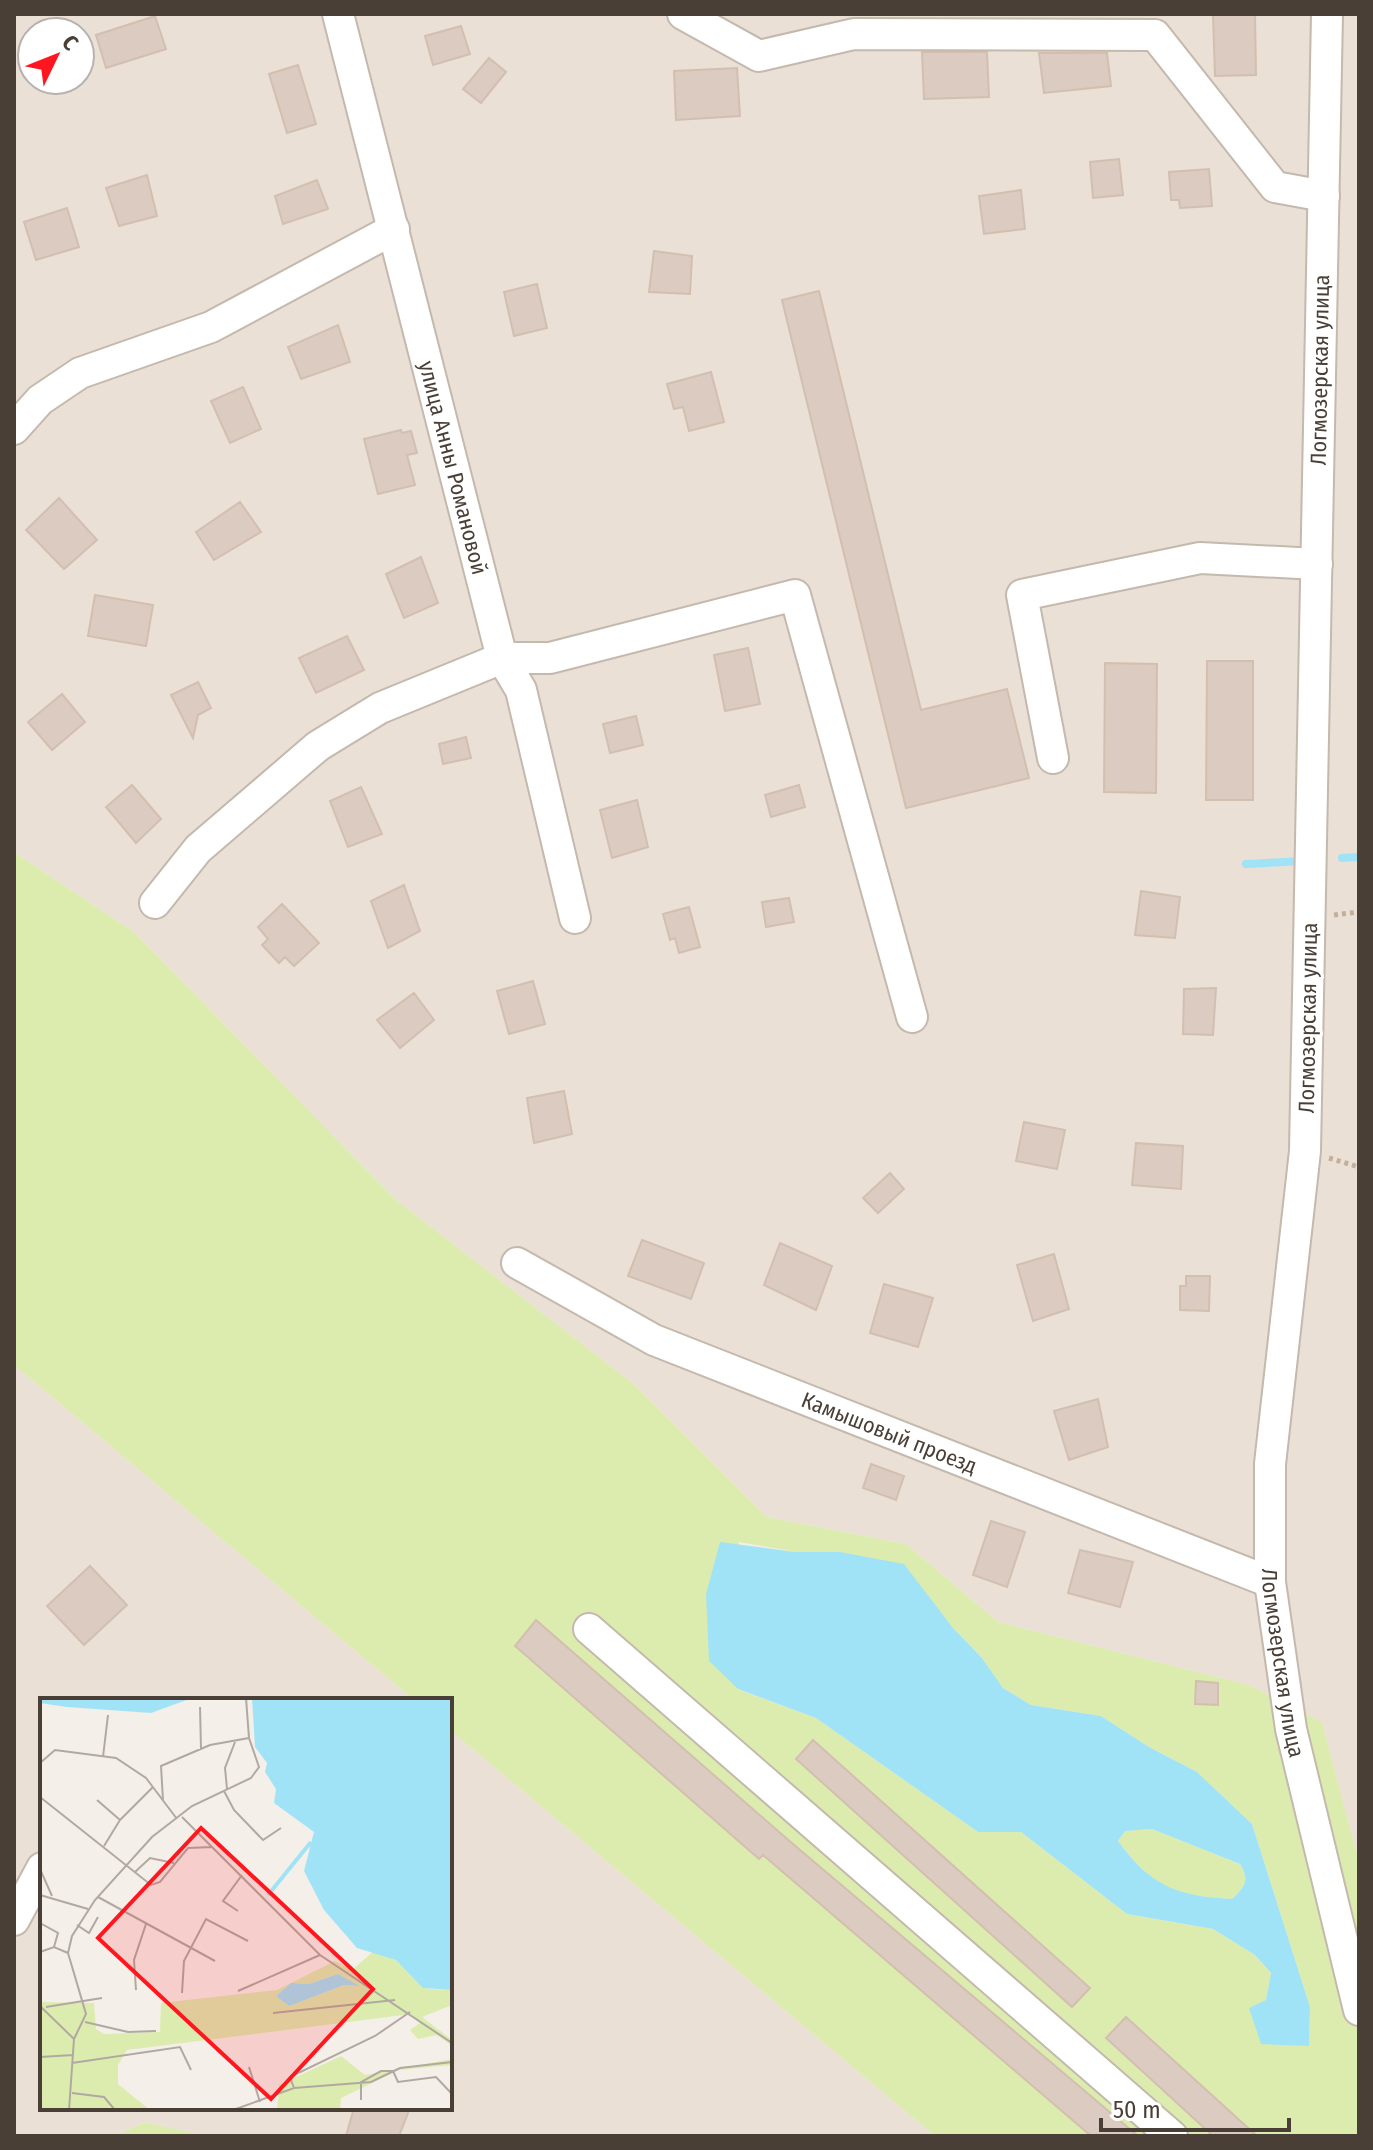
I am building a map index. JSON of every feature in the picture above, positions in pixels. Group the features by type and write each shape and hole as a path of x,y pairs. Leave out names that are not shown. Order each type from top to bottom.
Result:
{"street":[{"name":"улица Анны Романовой","path":"338,14 502,658 521,690 575,918"},
{"path":"683,14 759,56 854,34 968,24 1155,35 1275,187 1324,196"},
{"name":"Логмозерская улица","path":"1327,14 1305,1151 1270,1464 1270,1582 1291,1729 1359,2010"},
{"path":"14,429 40,400 80,373 211,327 394,229"},
{"path":"1053,758 1022,595 1200,558 1317,564"},
{"path":"155,903 198,849 318,746 380,708 502,658 550,658 795,595 912,1017"},
{"name":"Камышовый проезд","path":"517,1263 654,1340 1270,1582"},
{"path":"589,1629 1172,2136"},
{"path":"14,1920 40,1872"}],"shaded area":[{"path":"14,14 1359,14 1359,1862 1322,1722 1249,1685 998,1622 906,1544 767,1517 635,1385 395,1199 134,932 14,852"},
{"path":"14,1365 412,1698 40,1698 40,2110 452,2110 452,1732 935,2136 206,2136 145,2122 115,2136 14,2136"}],"green space":[{"path":"14,852 134,932 395,1199 635,1385 767,1517 906,1544 998,1622 1249,1685 1322,1722 1359,1862 1359,2136 935,2136 452,1732 452,1698 412,1698 14,1365","holes":["739,1542 795,1552 840,1552 953,1628 982,1658 1003,1688 1031,1705 1101,1716 1149,1747 1197,1772 1252,1824 1310,2007 1309,2046 1266,2000 1271,1973 1255,1955 1213,1929 1127,1914 1021,1832 978,1832 816,1718 737,1689"]},
{"path":"1152,1829 1240,1864 1245,1875 1243,1887 1232,1899 1212,1898 1180,1891 1154,1879 1118,1841 1125,1831"},
{"path":"145,2122 206,2136 115,2136"}],"water":[{"path":"720,1542 795,1552 840,1552 904,1564 1003,1688 1031,1705 1101,1716 1149,1747 1197,1772 1252,1824 1310,2007 1309,2046 1261,2044 1249,2008 1266,2000 1271,1973 1255,1955 1213,1929 1127,1914 1021,1832 978,1832 816,1718 738,1689 709,1661 706,1594","holes":["1152,1829 1240,1864 1245,1883 1232,1899 1195,1895 1166,1886 1154,1878 1118,1841 1125,1831"]}],"building":[{"path":"1213,14 1255,14 1256,75 1215,76"},
{"path":"155,16 166,49 106,68 96,35"},
{"path":"461,26 470,54 433,65 425,36"},
{"path":"922,52 987,52 989,97 924,99"},
{"path":"1039,53 1107,53 1111,86 1044,93"},
{"path":"489,58 506,72 481,103 463,89"},
{"path":"298,65 316,124 287,133 269,74"},
{"path":"737,68 740,116 676,120 674,71"},
{"path":"1119,159 1123,195 1093,198 1090,162"},
{"path":"1209,169 1212,206 1180,208 1179,200 1171,200 1169,172"},
{"path":"147,175 157,216 119,226 106,188"},
{"path":"317,180 328,209 283,224 275,196"},
{"path":"1021,190 1025,229 984,234 979,196"},
{"path":"67,208 79,247 36,260 24,222"},
{"path":"654,251 692,256 690,294 649,292"},
{"path":"537,284 547,328 514,336 504,292"},
{"path":"819,291 921,710 1007,689 1029,778 906,808 782,300"},
{"path":"338,325 350,362 301,379 288,347"},
{"path":"711,372 724,422 689,431 683,407 674,409 667,384"},
{"path":"243,387 261,429 230,443 211,401"},
{"path":"401,430 402,433 411,431 417,453 407,455 415,485 378,494 364,439"},
{"path":"59,498 97,540 64,569 26,530"},
{"path":"240,502 261,532 214,560 196,532"},
{"path":"421,557 438,603 404,618 386,574"},
{"path":"95,595 153,605 146,646 88,636"},
{"path":"347,636 364,670 316,693 299,658"},
{"path":"748,648 760,704 725,711 714,655"},
{"path":"1207,661 1253,661 1253,800 1206,800"},
{"path":"1105,663 1157,664 1156,793 1104,792"},
{"path":"198,682 211,708 198,715 193,738 171,695"},
{"path":"62,694 85,722 52,750 28,722"},
{"path":"636,716 643,745 610,753 603,724"},
{"path":"466,737 471,758 443,764 439,744"},
{"path":"132,785 161,819 136,843 106,807"},
{"path":"799,785 805,807 771,817 765,795"},
{"path":"361,787 382,834 348,847 330,801"},
{"path":"637,800 648,847 612,858 600,810"},
{"path":"404,885 420,931 388,948 371,901"},
{"path":"1141,891 1180,897 1175,938 1135,935"},
{"path":"789,898 794,922 766,927 762,902"},
{"path":"282,904 319,943 294,966 285,957 279,963 262,945 268,939 258,927"},
{"path":"689,907 700,947 679,953 675,938 670,940 663,914"},
{"path":"533,981 545,1024 509,1034 497,991"},
{"path":"1216,988 1213,1035 1183,1034 1184,989"},
{"path":"414,993 434,1020 400,1048 377,1020"},
{"path":"564,1091 572,1134 534,1143 527,1098"},
{"path":"1024,1122 1065,1130 1057,1169 1016,1161"},
{"path":"1136,1143 1183,1146 1181,1189 1132,1185"},
{"path":"890,1173 904,1189 878,1213 863,1198"},
{"path":"642,1240 704,1263 691,1299 628,1276"},
{"path":"780,1243 832,1266 816,1310 764,1285"},
{"path":"1054,1254 1069,1309 1033,1321 1017,1265"},
{"path":"1186,1276 1210,1276 1209,1311 1180,1310 1180,1286 1186,1286"},
{"path":"884,1284 933,1298 918,1347 870,1333"},
{"path":"1098,1399 1108,1447 1069,1460 1054,1411"},
{"path":"871,1464 904,1476 896,1500 863,1488"},
{"path":"991,1521 1025,1532 1007,1587 973,1575"},
{"path":"1080,1550 1133,1562 1120,1607 1068,1593"},
{"path":"90,1566 127,1605 84,1645 47,1606"},
{"path":"536,1620 793,1844 1138,2136 1091,2136 763,1855 759,1859 515,1646"},
{"path":"1196,1681 1218,1683 1218,1705 1195,1704"},
{"path":"813,1740 1090,1988 1072,2007 796,1759"},
{"path":"1126,2017 1257,2136 1213,2136 1106,2038"},
{"path":"353,2110 409,2110 399,2136 346,2136"}],"waterway":[{"path":"1342,858 1359,857"},
{"path":"1246,864 1304,861"}]}
